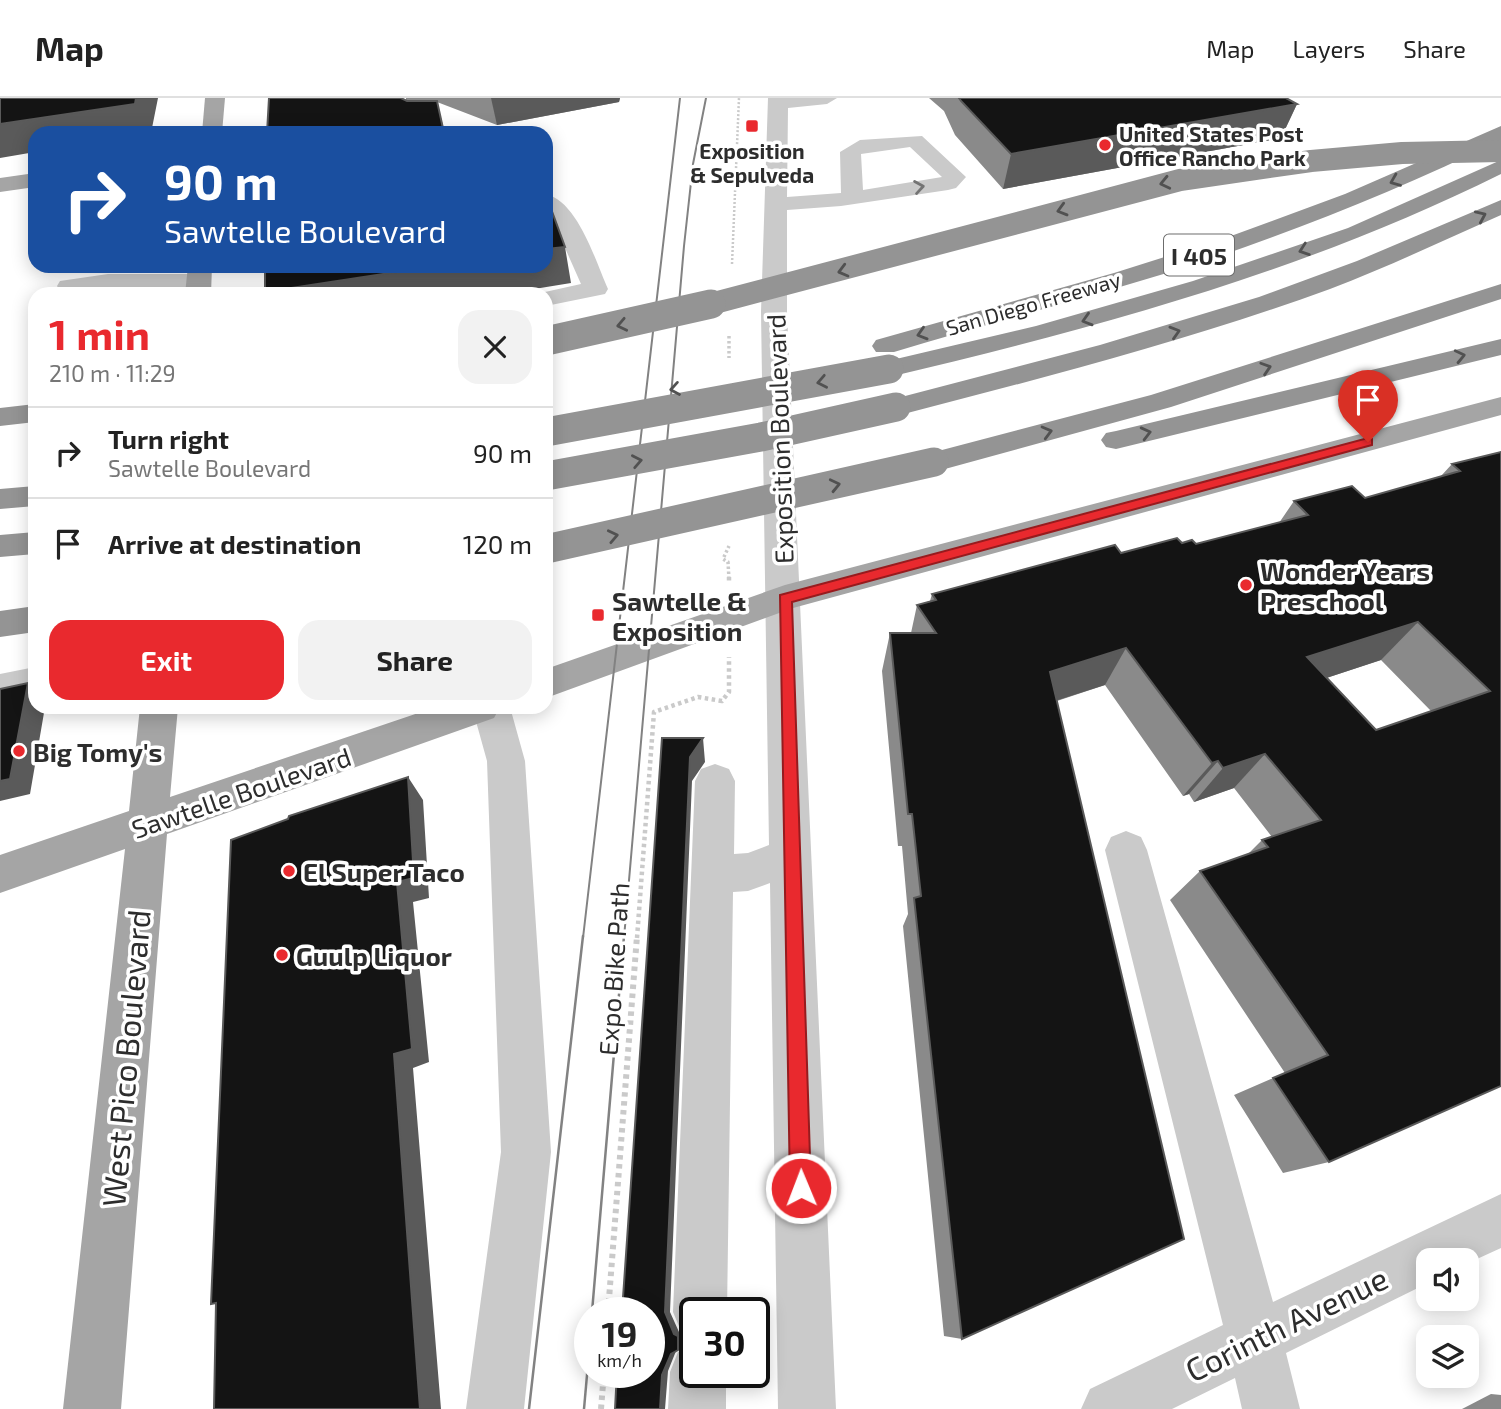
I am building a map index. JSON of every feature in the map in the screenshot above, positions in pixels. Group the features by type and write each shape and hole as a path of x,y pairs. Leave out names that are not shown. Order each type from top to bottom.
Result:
{"highway":[{"name":"San Diego Freeway","path":"553,409 887,357 1282,227 1429,167 1501,132"},
{"path":"553,339 753,295 1180,180 1311,161 1402,153 1501,150"},
{"path":"553,430 887,357 1038,334 1196,286 1428,204 1501,166"},
{"path":"1323,283 1347,250 1501,182"},
{"name":"I 405","path":"553,475 748,439 896,407 1147,341 1323,283 1501,207"},
{"path":"553,547 934,462 1161,401 1501,291"},
{"path":"934,462 1046,457 1501,347"},
{"path":"0,546 28,543"},
{"path":"0,624 28,620"}],"main road":[{"path":"213,126 215,98"},
{"path":"0,185 28,181"},
{"path":"553,681 785,598 1501,406"},
{"name":"West Pico Boulevard","path":"92,1409 158,714"},
{"name":"Sawtelle Boulevard","path":"0,874 146,826 461,714"}],"street":[{"path":"215,98 224,98"},
{"path":"778,100 827,98"},
{"name":"Exposition Boulevard","path":"778,100 774,312 785,598 807,1409"},
{"path":"776,204 808,204 852,198 948,183 955,177 915,139 860,146 850,152 852,198"},
{"path":"553,206 560,211 596,289 553,297"},
{"path":"69,286 108,281 199,281"},
{"path":"0,688 28,682"},
{"path":"493,714 506,761 526,1152 495,1409"},
{"path":"700,1297 715,782"},
{"path":"1126,850 1236,1263 1252,1339 1271,1409"},
{"path":"712,873 748,872 792,856"},
{"name":"Corinth Avenue","path":"1110,1409 1501,1220"},
{"path":"697,1409 698,1388"}],"path":[{"path":"732,272 739,98"},
{"name":"Expo Bike Path","path":"609,1297 654,712 698,697 722,701 729,692"},
{"path":"601,1409 603,1388"}],"building":[{"path":"0,98 136,98 135,104 0,124"},
{"path":"269,98 401,98 407,101 437,101 442,126 267,126"},
{"path":"959,98 1286,98 1297,104 1011,154"},
{"path":"553,214 565,247 553,248"},
{"path":"265,273 390,273 298,287 265,287"},
{"path":"1501,452 1501,1086 1329,1162 1273,1078 1328,1055 1200,871 1268,847 1262,840 1321,820 1265,754 1223,768 1218,761 1212,763 1126,648 1050,672 1184,1239 962,1339 914,898 921,896 912,814 908,814 890,633 936,633 917,605 936,600 932,594 1115,545 1121,553 1177,538 1182,543 1192,540 1196,544 1308,515 1294,501 1352,486 1365,498 1460,471 1452,464","holes":["1418,622 1490,691 1376,730 1307,657"]},
{"path":"28,683 10,779 0,781 0,689"},
{"path":"662,738 703,738 690,757 665,1312 665,1297 623,1297"},
{"path":"408,777 414,878 397,882 412,1049 394,1054 420,1409 214,1409 216,1303 211,1304 231,840 288,819 289,816"},
{"path":"665,1312 674,1334 678,1336 678,1350 671,1354 665,1368"},
{"path":"616,1388 661,1388 660,1409 615,1409"}],"tram line":[{"path":"583,938 680,98"},
{"path":"624,938 684,246 693,164 706,98"},
{"path":"529,1409 583,936"},
{"path":"593,1297 624,936"},
{"path":"584,1409 586,1388"}],"place":[{"name":"Exposition & Sepulveda","path":"752,126"},
{"name":"United States Post Office Rancho Park","path":"1105,145"},
{"name":"Wonder Years Preschool","path":"1246,585"},
{"name":"Sawtelle & Exposition","path":"598,615"},
{"name":"Big Tomy's","path":"19,751"},
{"name":"El Super Taco","path":"289,871"},
{"name":"Guulp Liquor","path":"282,955"}],"route":[{"path":"801,1188 785,598 1368,442"}]}
